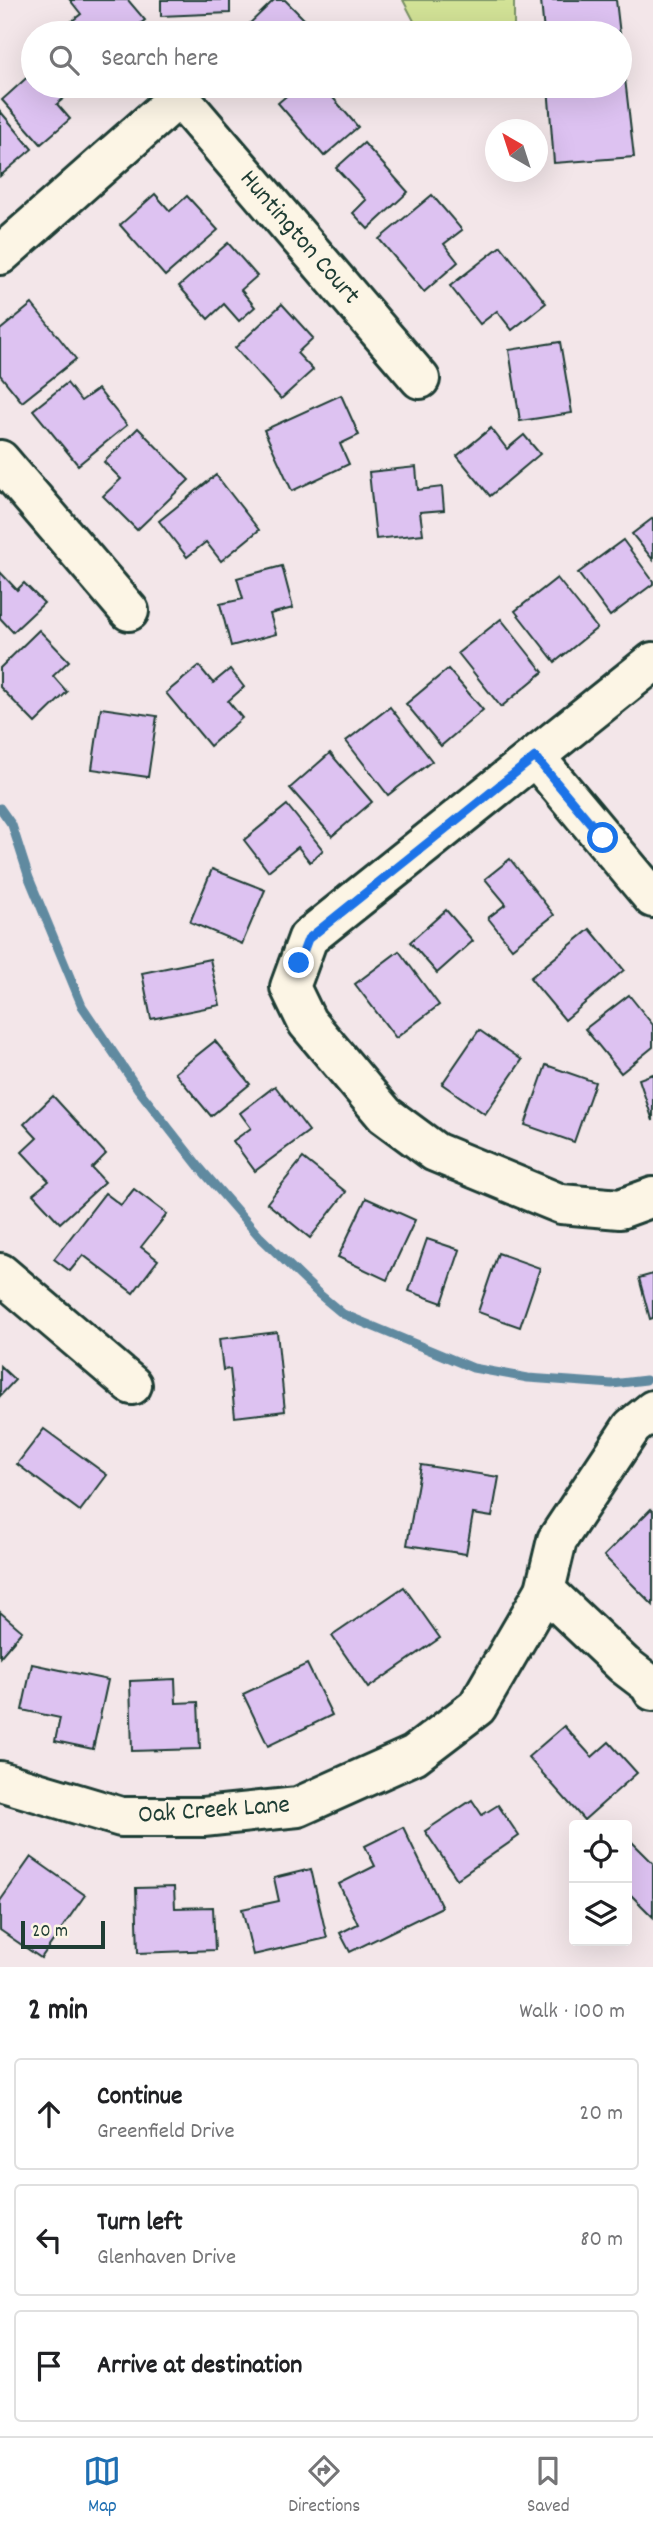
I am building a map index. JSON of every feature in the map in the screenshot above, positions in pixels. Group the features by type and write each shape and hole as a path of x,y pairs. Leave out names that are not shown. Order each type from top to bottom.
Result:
{"street":[{"name":"Huntington Court","path":"0,255 177,98"},
{"name":"Huntington Court","path":"179,98 420,379"},
{"path":"0,460 129,611"},
{"path":"653,662 308,939 290,987 307,1022 385,1115 435,1152 561,1204 620,1209 653,1197"},
{"path":"535,757 653,898"},
{"path":"0,1273 132,1385"},
{"name":"Oak Creek Lane","path":"0,1781 121,1817 203,1817 298,1807 414,1755 477,1707 545,1590 557,1541 632,1427 653,1410"},
{"path":"545,1590 624,1665 649,1684 653,1691"}],"green space":[{"path":"403,0 514,0 514,21 414,21"}],"building":[{"path":"70,0 128,0 145,20 72,21 81,14"},
{"path":"161,0 230,0 230,13 161,16"},
{"path":"274,0 285,0 306,21 252,21"},
{"path":"541,0 616,0 619,21 543,21"},
{"path":"21,83 21,98 64,98 57,104 70,119 41,144 2,100"},
{"path":"284,98 333,98 358,127 324,156 278,103"},
{"path":"549,98 627,98 634,157 554,163"},
{"path":"0,111 32,149 0,176"},
{"path":"364,143 408,192 368,229 353,213 366,200 336,168"},
{"path":"155,194 170,211 187,196 218,230 165,276 120,225"},
{"path":"432,195 462,230 444,244 458,262 424,292 379,239"},
{"path":"228,243 257,276 241,290 255,307 239,321 224,304 208,319 179,286"},
{"path":"501,246 546,303 512,330 497,311 480,324 450,286"},
{"path":"32,304 76,359 22,402 0,375 0,330"},
{"path":"282,304 313,338 297,353 313,370 281,399 235,348"},
{"path":"560,342 572,413 520,421 509,350"},
{"path":"67,383 81,401 98,389 127,425 78,465 33,410"},
{"path":"341,395 359,435 340,444 349,464 292,491 264,430"},
{"path":"138,428 189,480 137,530 103,496 121,479 104,462"},
{"path":"491,428 507,449 524,435 540,454 490,496 457,456"},
{"path":"416,467 418,490 442,487 444,510 420,512 423,534 376,539 369,472"},
{"path":"216,475 259,530 221,561 206,542 187,557 159,521"},
{"path":"653,518 653,560 632,534"},
{"path":"623,540 653,584 610,616 578,573"},
{"path":"282,566 293,608 270,614 276,634 231,646 220,604 243,599 237,578"},
{"path":"0,572 17,590 24,583 44,603 13,632 0,618"},
{"path":"557,578 597,628 555,662 515,611"},
{"path":"501,619 543,672 501,707 458,653"},
{"path":"39,630 69,661 53,676 67,692 35,723 0,687 0,668"},
{"path":"199,666 213,683 230,669 244,687 228,701 242,718 210,746 166,693"},
{"path":"448,669 483,710 441,746 406,704"},
{"path":"390,707 432,761 388,795 346,741"},
{"path":"101,708 157,716 148,777 92,769"},
{"path":"330,753 372,802 332,836 290,788"},
{"path":"287,805 323,850 310,862 298,847 268,871 244,840"},
{"path":"510,859 554,915 512,948 488,918 506,904 485,879"},
{"path":"212,869 265,890 242,944 190,922"},
{"path":"446,910 473,941 437,973 410,942"},
{"path":"590,929 624,970 565,1020 530,978"},
{"path":"399,951 439,1005 396,1038 355,984"},
{"path":"210,959 220,1005 151,1019 142,973"},
{"path":"629,995 653,1025 653,1047 621,1073 585,1029"},
{"path":"479,1030 522,1060 485,1114 442,1084"},
{"path":"215,1041 250,1084 211,1116 175,1073"},
{"path":"546,1065 595,1082 574,1142 525,1125"},
{"path":"653,1074 653,1121 639,1079"},
{"path":"275,1086 309,1131 255,1171 233,1141 251,1128 240,1113"},
{"path":"53,1096 106,1154 92,1168 105,1182 60,1223 33,1194 49,1181 22,1152 37,1138 24,1124"},
{"path":"303,1158 346,1192 310,1238 267,1203"},
{"path":"134,1189 167,1214 141,1247 158,1260 133,1293 83,1255 70,1271 54,1259 105,1193 121,1205"},
{"path":"366,1198 415,1220 387,1280 338,1257"},
{"path":"427,1239 460,1250 442,1303 409,1291"},
{"path":"498,1253 540,1268 520,1327 478,1312"},
{"path":"653,1274 653,1318 650,1319 639,1278"},
{"path":"277,1332 285,1411 235,1417 230,1369 223,1370 219,1339"},
{"path":"0,1366 15,1380 0,1396"},
{"path":"44,1429 107,1475 80,1511 17,1464"},
{"path":"421,1465 499,1477 492,1517 473,1514 466,1554 407,1545"},
{"path":"651,1509 653,1511 653,1605 604,1556"},
{"path":"404,1587 440,1638 368,1688 332,1636"},
{"path":"0,1612 22,1631 0,1657"},
{"path":"32,1664 108,1680 93,1749 55,1741 60,1718 22,1710"},
{"path":"307,1664 332,1715 268,1746 243,1694"},
{"path":"175,1679 176,1703 198,1702 200,1749 132,1751 130,1681"},
{"path":"564,1726 592,1757 609,1742 637,1773 584,1820 528,1757"},
{"path":"472,1800 482,1815 498,1805 519,1836 457,1879 425,1831"},
{"path":"403,1827 442,1907 350,1952 340,1933 358,1924 339,1884 375,1866 365,1846"},
{"path":"632,1842 653,1863 653,1917 632,1896"},
{"path":"31,1857 85,1895 41,1958 0,1930 0,1901"},
{"path":"311,1869 327,1938 253,1955 242,1909 279,1901 274,1878"},
{"path":"174,1887 175,1908 213,1907 215,1950 138,1953 136,1888"}],"waterway":[{"path":"0,808 12,825 29,878 82,1006 138,1089 200,1168 259,1236 319,1294 343,1314 473,1368 528,1378 612,1384 646,1380"}],"route":[{"path":"299,963 308,939 535,757 603,838"}]}
